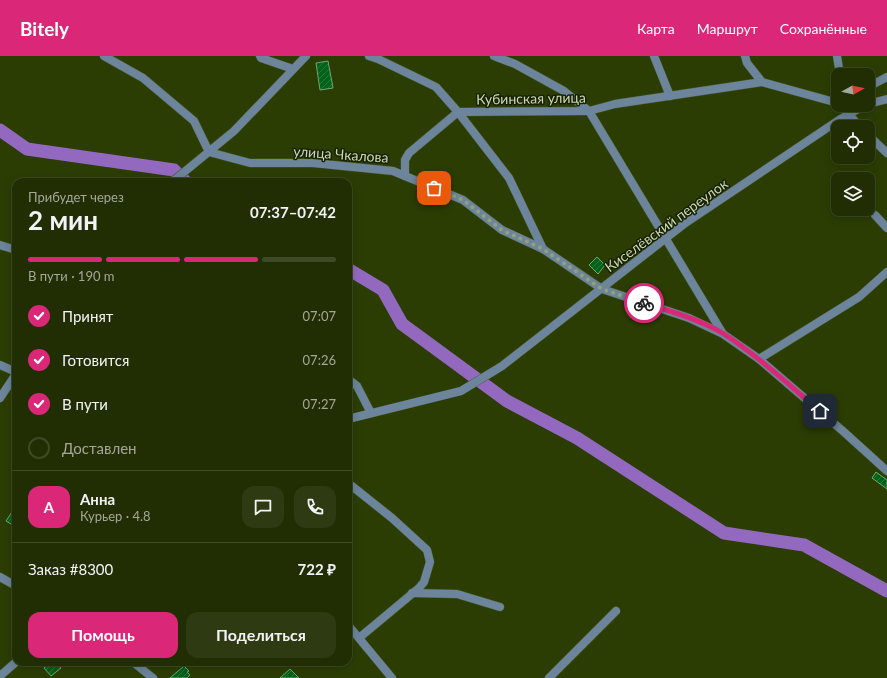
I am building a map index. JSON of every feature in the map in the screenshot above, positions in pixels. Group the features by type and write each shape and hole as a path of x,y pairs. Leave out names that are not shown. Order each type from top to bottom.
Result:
{"street":[{"path":"104,56 143,78 194,121 209,152"},
{"path":"260,56 261,58 294,69"},
{"path":"177,178 234,132 306,56"},
{"path":"494,56 515,64 564,91 589,111 723,334 759,360 844,432 887,471"},
{"path":"654,56 670,96"},
{"path":"745,56 747,63 762,82"},
{"path":"837,56 839,68"},
{"path":"373,57 436,86 509,178 543,249"},
{"path":"875,83 887,77"},
{"name":"Кубинская улица","path":"406,176 405,160 409,153 458,112 589,111 615,104 762,82 831,101"},
{"path":"875,102 887,99"},
{"name":"Киселёвский переулок","path":"352,418 461,391 502,366 691,219 852,112"},
{"path":"848,114 854,120"},
{"path":"875,142 887,153"},
{"name":"улица Чкалова","path":"209,152 250,163 313,163 393,171 463,200 502,230 543,249 602,289 689,318 723,334"},
{"path":"875,216 887,228"},
{"path":"0,245 12,249"},
{"path":"759,360 859,297 887,272"},
{"path":"0,365 12,371"},
{"path":"0,398 12,379"},
{"path":"352,382 358,386 371,413"},
{"path":"352,486 392,518 427,550 430,562 424,582 360,638"},
{"path":"0,577 12,584"},
{"path":"412,593 457,594 500,607"},
{"path":"549,678 616,611"},
{"path":"352,629 392,678"},
{"path":"0,676 12,666"},
{"path":"138,666 153,678"}],"building":[{"path":"328,61 333,88 320,90 316,63"},
{"path":"597,257 605,265 598,274 589,265"},
{"path":"876,472 887,480 887,489 872,478"},
{"path":"12,512 12,525 6,521"},
{"path":"47,666 59,666 61,668 51,676 44,668"},
{"path":"184,666 189,671 187,672 190,675 187,678 170,678"},
{"path":"290,669 299,678 280,678"}],"waterway":[{"path":"0,130 27,149 174,170 182,178"},
{"path":"352,271 383,290 402,324 507,401 577,438 724,533 804,545 887,591"}],"way so far":[{"path":"434,188 463,200 502,230 543,249 602,289 644,303"}],"route":[{"path":"644,303 689,318 723,334 759,360 820,411"}]}
